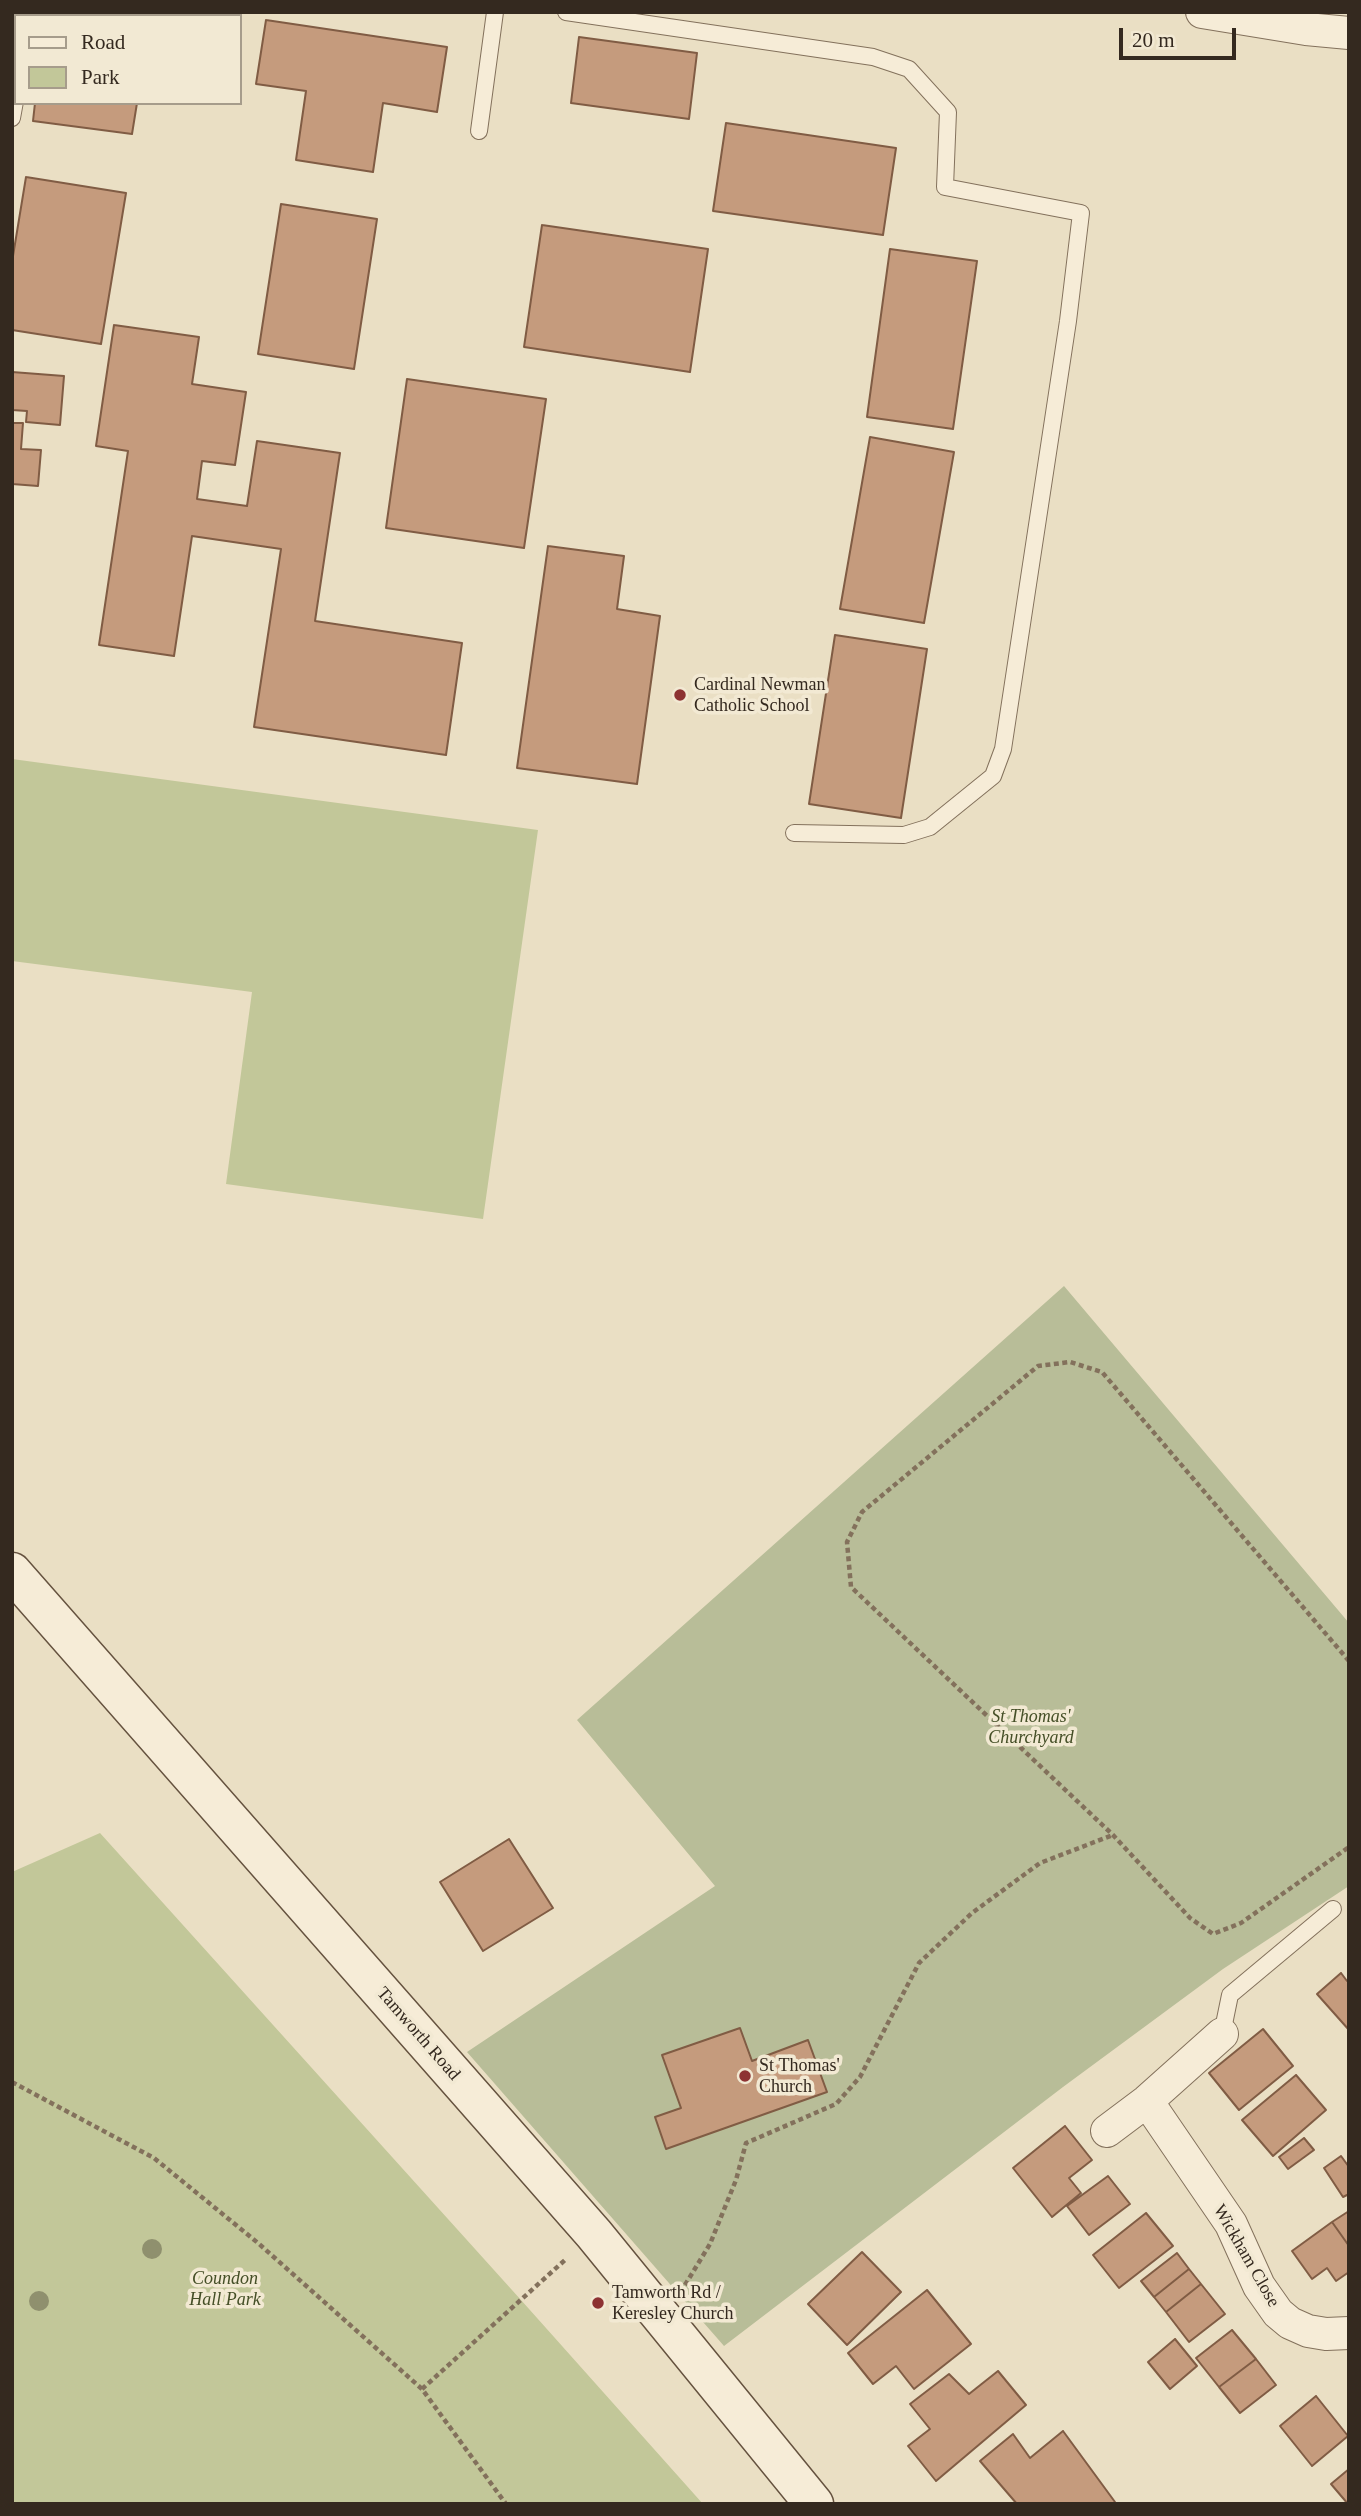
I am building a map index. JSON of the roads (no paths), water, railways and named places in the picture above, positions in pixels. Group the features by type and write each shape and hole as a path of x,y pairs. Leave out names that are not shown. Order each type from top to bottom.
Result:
{"main road":[{"name":"Tamworth Road","path":"12,1572 594,2234 814,2504"}],"street":[{"path":"1202,12 1306,29 1349,33"},
{"path":"1107,2131 1147,2101 1222,2034"},
{"name":"Wickham Close","path":"1147,2101 1231,2224 1259,2286 1278,2313 1308,2331 1326,2334 1349,2333"}],"lane":[{"path":"480,131 495,12"},
{"path":"566,12 873,57 909,69 948,111 945,187 1081,213 1068,321 1003,749 993,776 930,827 904,835 794,833"},
{"path":"1222,2034 1230,1995 1333,1909"}],"place":[{"name":"Cardinal Newman Catholic School","path":"680,695"},
{"name":"St Thomas' Church","path":"745,2076"},
{"name":"Tamworth Rd / Keresley Church","path":"598,2303"}],"park label":[{"name":"St Thomas' Churchyard","path":"1031,1727"},
{"name":"Coundon Hall Park","path":"225,2289"}]}
